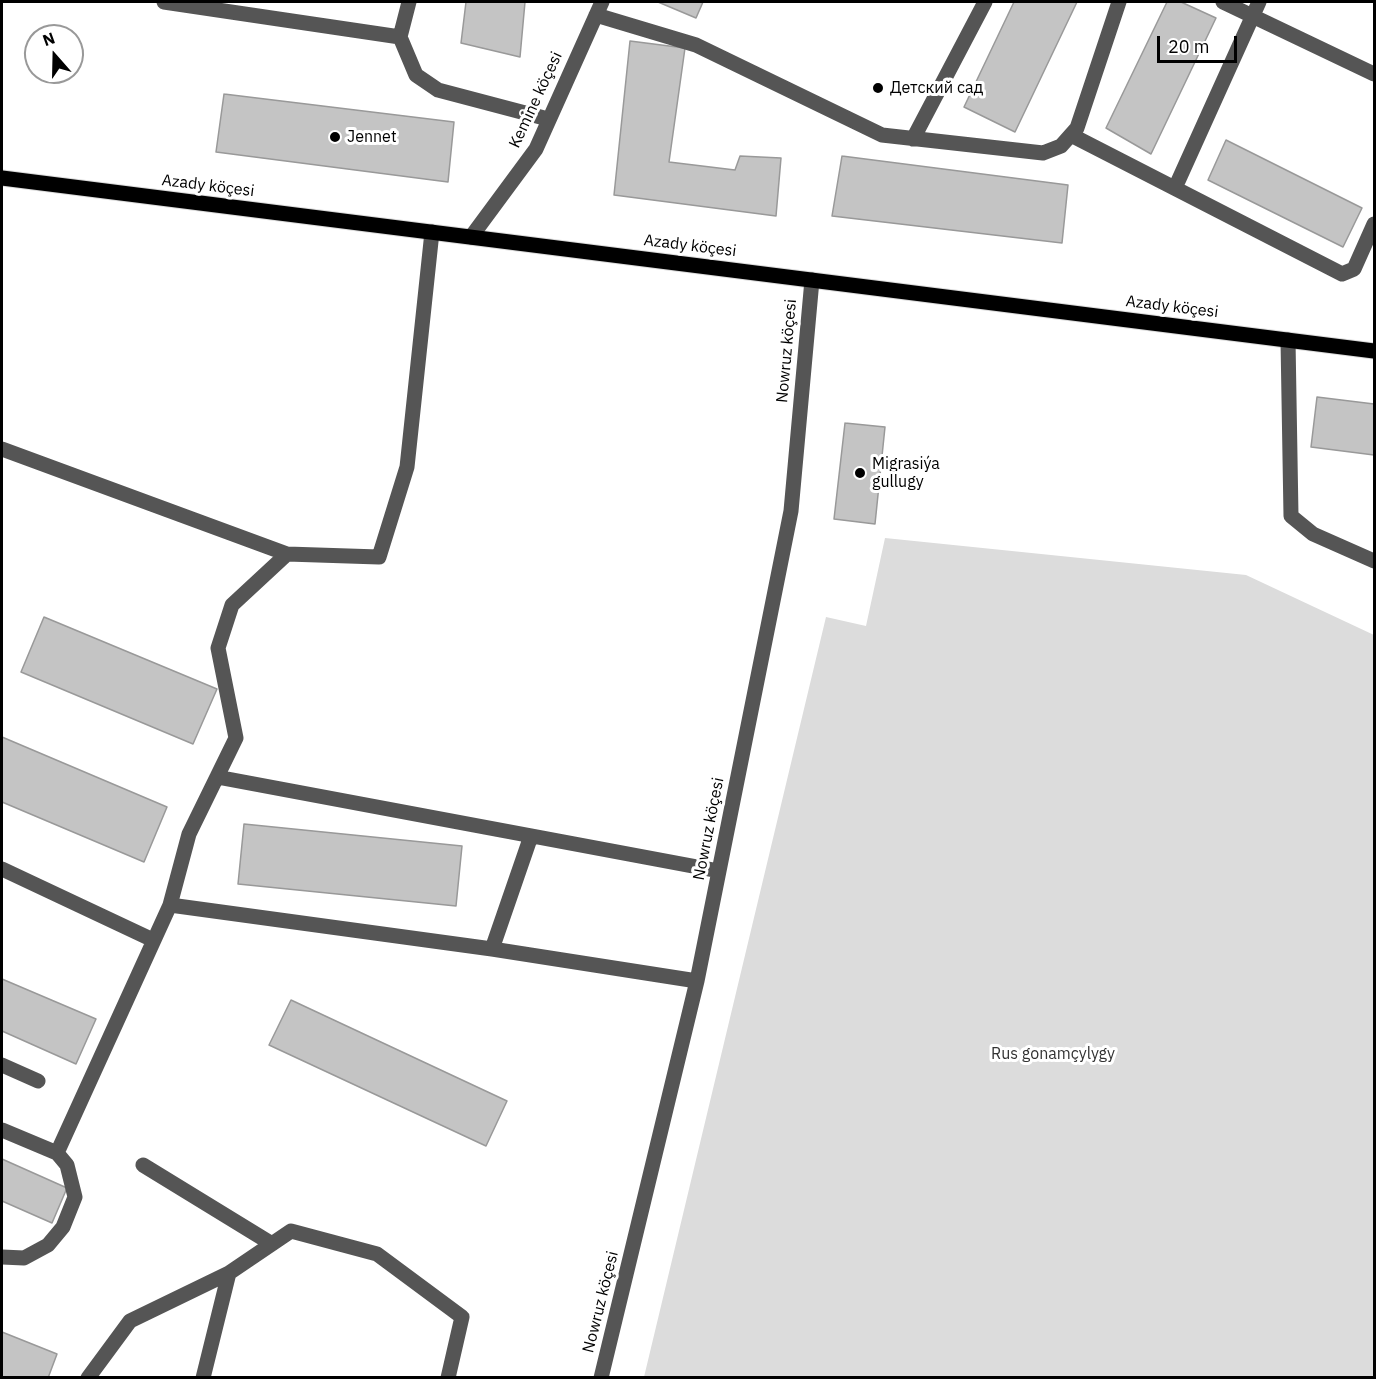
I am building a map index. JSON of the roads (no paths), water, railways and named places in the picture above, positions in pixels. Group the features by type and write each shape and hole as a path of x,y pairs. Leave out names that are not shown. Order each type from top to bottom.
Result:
{"main road":[{"name":"Azady köçesi","path":"2,178 1374,351"}],"street":[{"path":"164,2 400,37"},
{"path":"409,2 400,37 416,75 438,90 548,119"},
{"path":"913,139 985,2"},
{"path":"599,8 696,45 882,135 1043,153 1061,146 1077,128 1119,2"},
{"path":"1223,2 1256,8 1374,74"},
{"name":"Kemine köçesi","path":"471,237 536,149 599,8"},
{"path":"1175,188 1256,8"},
{"path":"1071,135 1342,274 1354,269 1374,224"},
{"path":"2,449 287,554 379,557 406,467 432,232"},
{"name":"Nowruz köçesi","path":"601,1377 697,981 791,511 812,280"},
{"path":"1288,340 1290,516 1313,534 1374,561"},
{"path":"57,1153 170,905 189,834 236,738 218,648 231,604 287,554"},
{"path":"217,777 719,871"},
{"path":"492,949 531,836"},
{"path":"2,870 153,940"},
{"path":"170,905 492,949 697,981"},
{"path":"2,1065 38,1081"},
{"path":"2,1130 57,1153 68,1165 75,1197 63,1227 48,1245 24,1257 2,1257"},
{"path":"143,1165 272,1244"},
{"path":"88,1377 130,1321 229,1273 291,1231 377,1254 462,1317 448,1377"},
{"path":"203,1377 229,1273"}],"place":[{"name":"Детский сад","path":"878,88"},
{"name":"Jennet","path":"335,137"},
{"name":"Migrasiýa gullugy","path":"860,473"}],"park label":[{"name":"Rus gonamçylygy","path":"1053,1054"}]}
